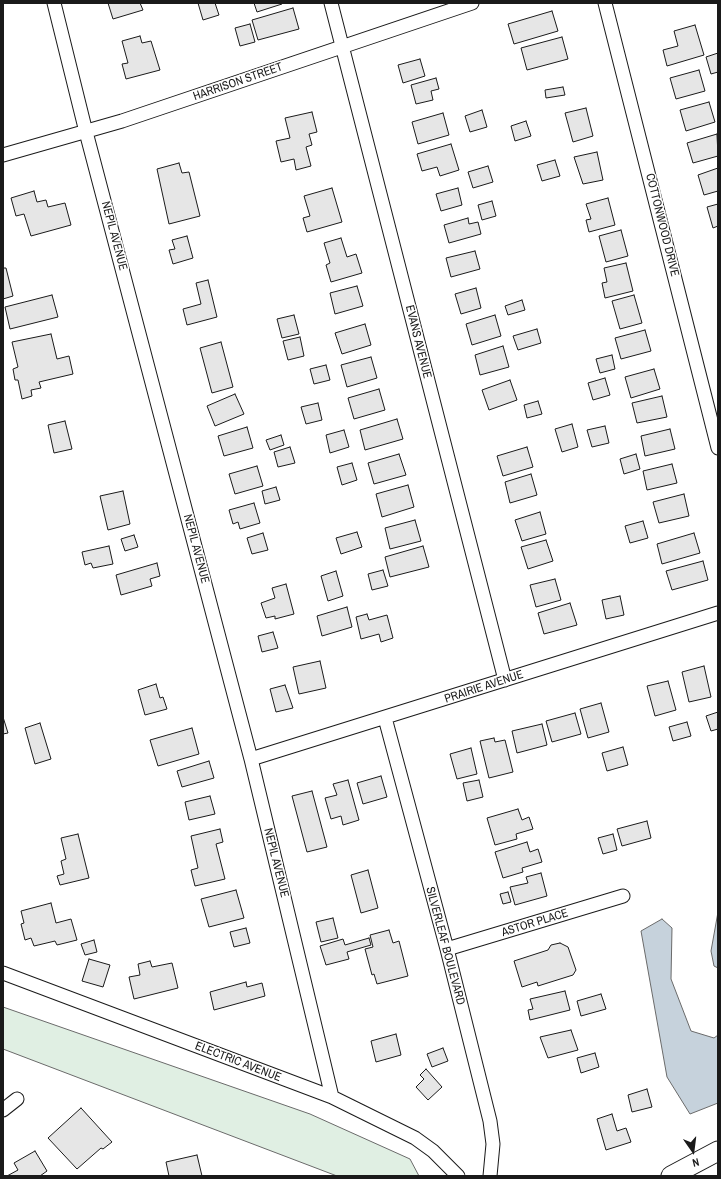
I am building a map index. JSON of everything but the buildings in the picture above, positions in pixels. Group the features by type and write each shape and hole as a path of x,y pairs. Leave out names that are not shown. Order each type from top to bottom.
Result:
{"street":[{"name":"NEPIL AVENUE","path":"54,3 86,132 250,759 332,1097"},
{"name":"EVANS AVENUE","path":"331,3 505,680"},
{"name":"HARRISON STREET","path":"3,155 86,132 472,3"},
{"name":"COTTONWOOD DRIVE","path":"605,3 718,448"},
{"name":"PRAIRIE AVENUE","path":"250,759 718,613"},
{"name":"SILVERLEAF BOULEVARD","path":"385,718 447,949 490,1121 493,1144 490,1176"},
{"name":"ASTOR PLACE","path":"447,949 623,896"},
{"name":"ELECTRIC AVENUE","path":"3,973 332,1097 415,1138 433,1151 458,1176"},
{"path":"3,1110 17,1099"},
{"path":"671,1176 718,1151"}],"green space":[{"path":"3,1007 310,1114 410,1159 419,1176 337,1176 3,1049"}],"shaded area":[{"path":"718,912 718,968 714,966 711,951"},
{"path":"662,919 672,928 671,979 691,1031 714,1038 718,1035 718,1103 690,1114 667,1077 641,931"}]}
